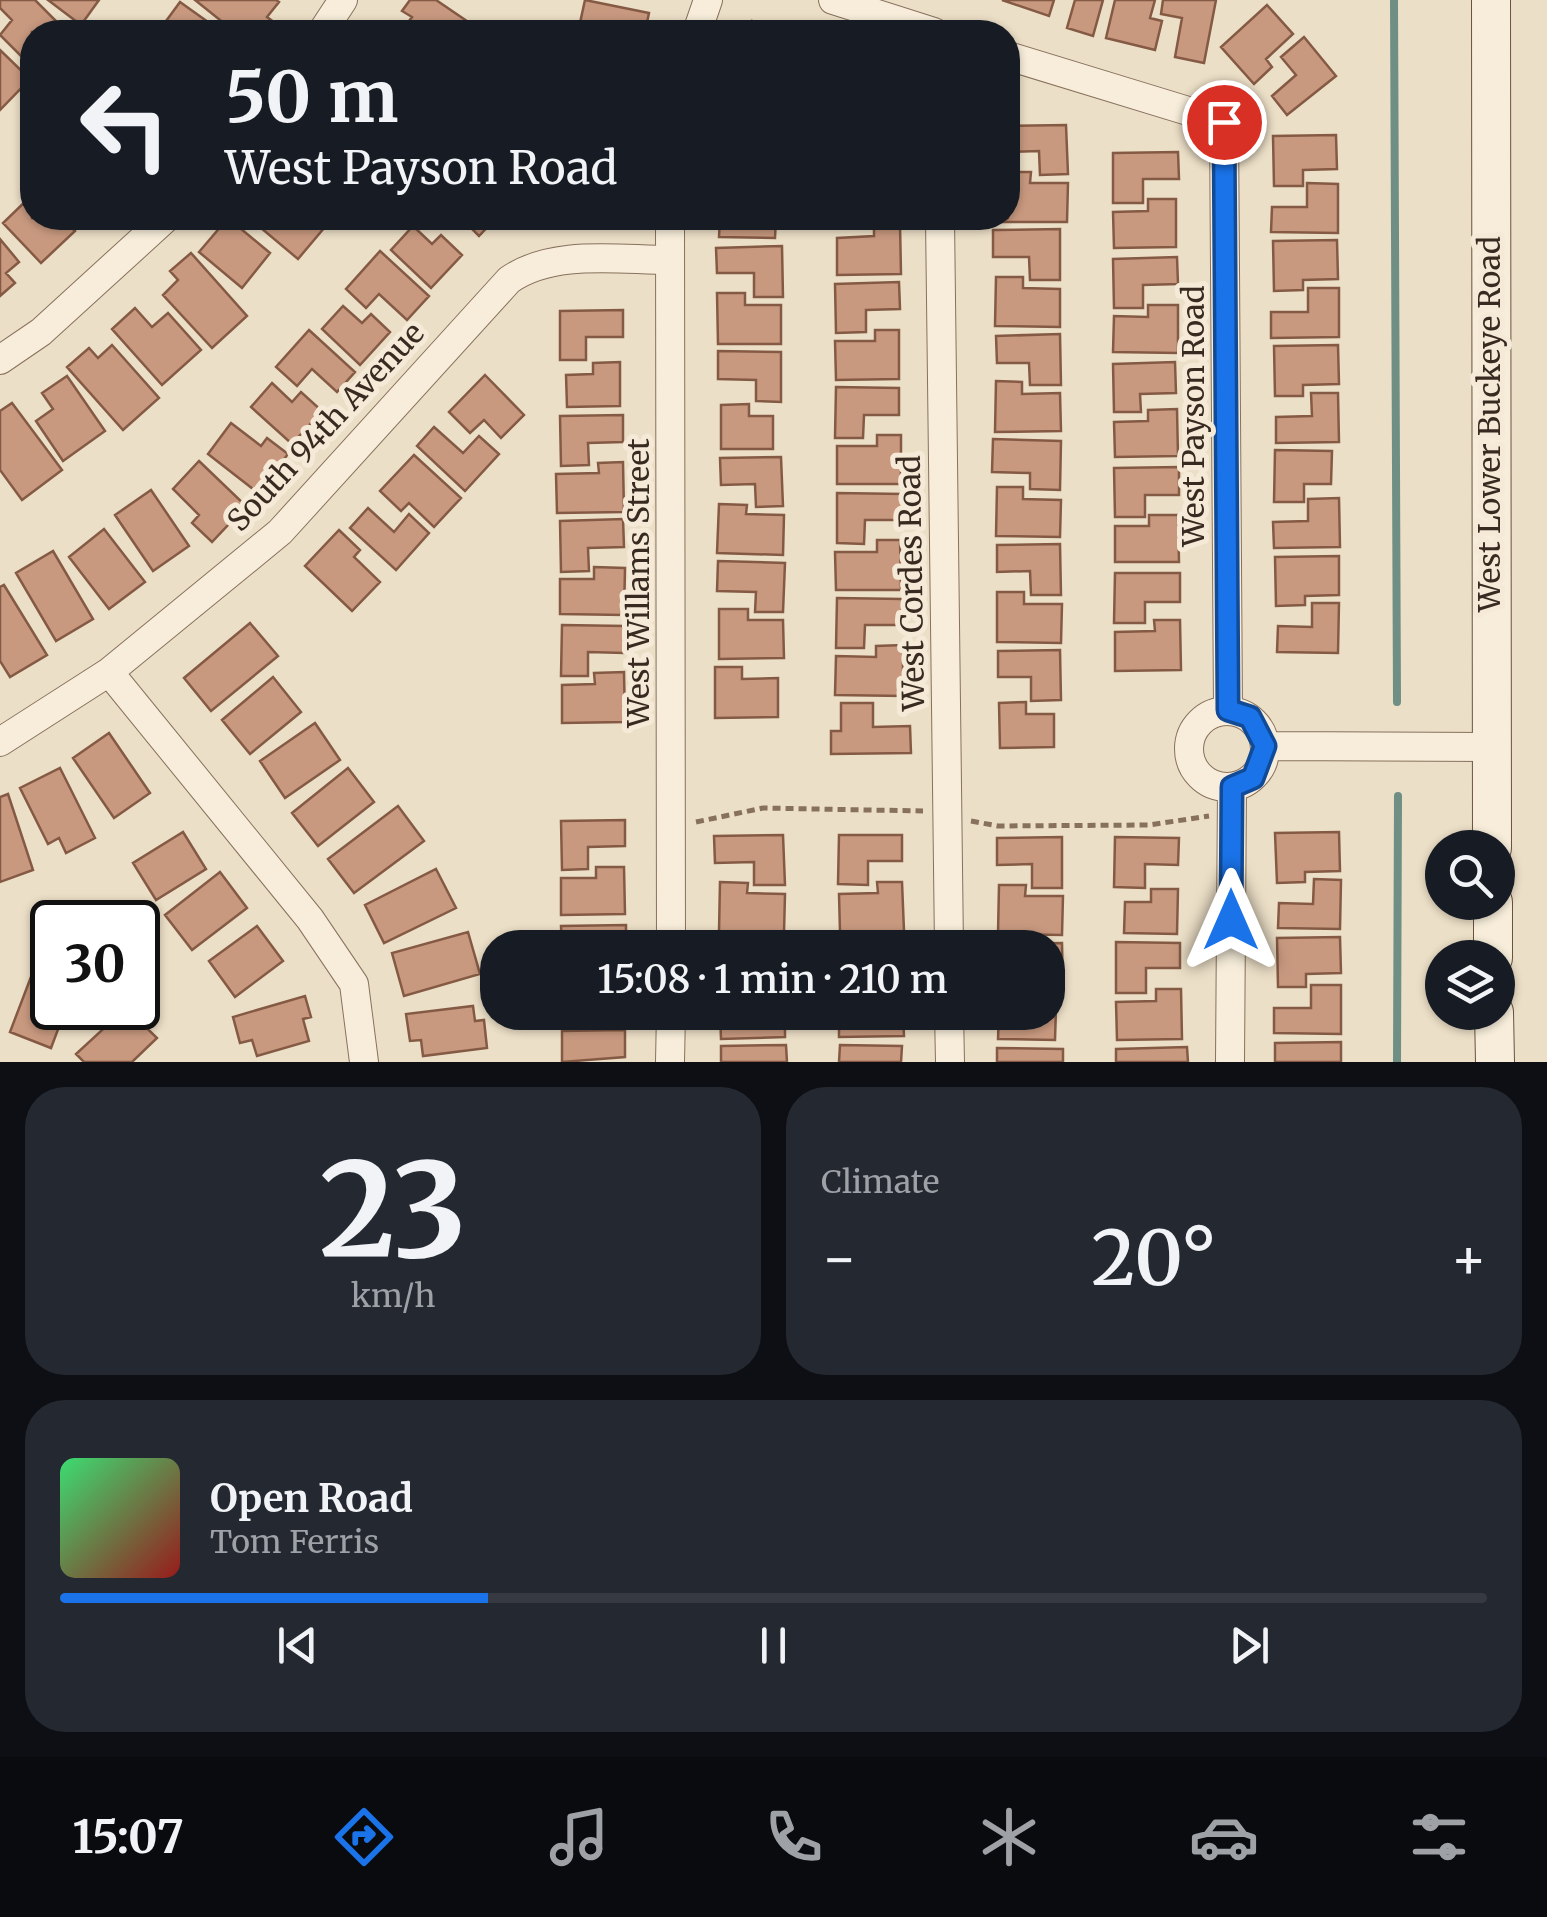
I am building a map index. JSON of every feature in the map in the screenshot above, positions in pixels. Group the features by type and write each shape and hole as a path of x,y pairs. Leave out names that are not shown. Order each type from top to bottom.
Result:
{"main road":[{"name":"West Lower Buckeye Road","path":"1490,0 1492,830"},
{"path":"1494,1030 1495,1062"}],"street":[{"path":"834,0 896,20"},
{"name":"West Payson Road","path":"1020,60 1224,122 1228,710"},
{"path":"0,360 40,332 153,230"},
{"name":"West Willams Street","path":"670,230 671,930"},
{"name":"West Cordes Road","path":"940,230 949,930"},
{"name":"South 94th Avenue","path":"0,742 110,672 280,532 509,280 525,268 552,261 670,260"},
{"path":"110,672 310,919 354,984 364,1062"},
{"path":"1230,1062 1232,801 1253,778 1265,746 1250,717 1228,710 1204,717 1196,726 1188,750 1198,774 1232,801"},
{"path":"1265,746 1490,746"},
{"path":"670,1062 671,1030"},
{"path":"949,1030 950,1062"}],"path":[{"path":"672,822 796,806 928,811 931,789 947,789"},
{"path":"948,824 974,820 998,826 1149,825 1232,801"}],"building":[{"path":"0,0 35,0 55,20 20,20 20,55 0,35 12,20 0,8"},
{"path":"48,0 99,0 85,20 74,20"},
{"path":"195,0 279,2 267,17 271,20 220,20"},
{"path":"410,0 436,0 465,20 410,20 412,17 402,11"},
{"path":"585,0 649,13 648,20 581,20"},
{"path":"1002,0 1054,0 1049,16"},
{"path":"1075,0 1103,0 1093,36 1067,28"},
{"path":"1115,0 1155,0 1150,18 1162,21 1155,50 1106,38"},
{"path":"1163,0 1216,0 1204,63 1175,57 1182,18 1161,14"},
{"path":"180,2 205,20 167,20"},
{"path":"1267,5 1293,34 1266,59 1272,67 1254,84 1221,47"},
{"path":"1304,37 1336,76 1287,115 1272,96 1296,75 1281,57"},
{"path":"0,50 20,69 20,89 0,110"},
{"path":"1066,125 1068,174 1040,175 1039,151 1020,152 1020,126"},
{"path":"1336,135 1337,169 1303,170 1303,186 1274,186 1273,136"},
{"path":"1178,152 1179,179 1143,179 1143,203 1113,203 1113,153"},
{"path":"1020,172 1031,172 1030,183 1068,183 1067,222 1020,222"},
{"path":"1307,183 1338,184 1338,233 1271,232 1272,207 1307,207"},
{"path":"1148,199 1176,199 1176,247 1114,248 1113,212 1148,211"},
{"path":"20,207 20,230 75,231 41,263 3,223"},
{"path":"1060,229 1060,280 1030,280 1029,257 993,257 993,230"},
{"path":"218,230 242,230 270,253 242,288 199,252"},
{"path":"263,230 322,230 298,259"},
{"path":"409,230 417,230 432,244 441,235 462,255 431,288 391,250"},
{"path":"719,230 775,230 775,238 719,237"},
{"path":"874,230 900,230 901,274 837,275 837,238 874,236"},
{"path":"0,239 19,262 6,273 15,283 0,296"},
{"path":"1337,240 1338,279 1303,280 1303,290 1274,291 1273,241"},
{"path":"782,246 783,297 754,297 754,273 717,273 716,248"},
{"path":"380,251 429,296 407,320 379,294 366,308 346,289"},
{"path":"191,253 247,316 212,348 163,295 178,280 170,271"},
{"path":"1177,257 1178,284 1143,285 1143,308 1114,308 1113,259"},
{"path":"996,277 1023,277 1023,288 1060,289 1060,327 995,326"},
{"path":"899,282 900,309 866,310 866,332 836,333 835,284"},
{"path":"1308,288 1339,288 1339,337 1271,338 1271,312 1308,312"},
{"path":"717,293 745,293 745,305 781,305 781,344 718,344"},
{"path":"1148,305 1178,305 1178,353 1113,352 1114,316 1148,317"},
{"path":"343,306 362,323 371,314 390,332 360,365 322,329"},
{"path":"135,308 152,327 168,313 201,350 162,385 112,329"},
{"path":"623,310 623,337 586,337 586,360 560,360 560,311"},
{"path":"309,330 355,372 337,392 312,369 297,386 276,367"},
{"path":"875,330 899,330 899,379 836,380 835,341 875,341"},
{"path":"1060,334 1061,385 1030,385 1029,363 997,363 996,336"},
{"path":"112,345 159,398 123,430 67,367 89,348 98,358"},
{"path":"1338,345 1339,384 1303,385 1303,396 1275,396 1274,346"},
{"path":"718,351 781,352 781,402 756,401 756,380 718,379"},
{"path":"620,362 620,406 567,407 566,375 593,374 593,363"},
{"path":"1175,362 1176,393 1140,394 1141,412 1114,412 1113,364"},
{"path":"485,375 524,415 501,438 484,420 470,433 449,412"},
{"path":"67,376 105,431 63,461 36,421 53,409 42,393"},
{"path":"996,381 1022,382 1022,394 1060,393 1061,431 995,432"},
{"path":"272,383 292,402 301,392 322,411 292,444 251,407"},
{"path":"836,387 899,388 899,415 864,415 863,438 835,438"},
{"path":"1311,393 1338,393 1339,442 1276,443 1276,417 1312,416"},
{"path":"12,403 62,470 22,500 0,470 0,411"},
{"path":"749,404 749,416 773,416 773,449 721,449 721,405"},
{"path":"1177,409 1178,456 1115,457 1114,422 1148,421 1148,410"},
{"path":"623,415 623,442 588,443 589,465 561,466 560,416"},
{"path":"231,423 261,446 267,438 288,454 258,493 208,454"},
{"path":"434,427 463,453 479,436 499,454 465,491 417,446"},
{"path":"877,435 901,435 901,484 837,484 837,446 877,446"},
{"path":"993,439 1061,441 1060,490 1030,489 1030,473 992,472"},
{"path":"1275,450 1332,451 1331,484 1304,484 1304,502 1274,502"},
{"path":"414,455 461,498 434,527 409,503 401,511 380,491"},
{"path":"781,457 783,506 756,507 755,484 721,485 720,458"},
{"path":"199,461 246,506 212,542 192,523 199,515 173,489"},
{"path":"623,462 624,512 557,513 556,474 599,473 598,463"},
{"path":"1179,467 1179,495 1145,495 1145,517 1115,517 1114,468"},
{"path":"997,487 1023,487 1023,499 1061,500 1060,537 996,536"},
{"path":"151,490 189,546 153,571 115,515"},
{"path":"837,493 903,494 902,520 865,520 864,544 837,543"},
{"path":"1339,498 1340,547 1274,548 1273,522 1308,521 1308,499"},
{"path":"719,504 747,505 746,514 784,515 783,555 717,553"},
{"path":"368,508 394,532 409,514 429,533 396,570 350,528"},
{"path":"1149,515 1178,515 1179,562 1115,562 1115,526 1149,526"},
{"path":"623,519 624,547 588,548 589,571 561,572 560,521"},
{"path":"104,529 145,582 109,609 69,557"},
{"path":"339,530 360,550 354,557 380,582 352,611 305,566"},
{"path":"877,540 900,540 901,590 836,590 835,552 877,552"},
{"path":"1060,544 1061,595 1031,595 1030,571 997,572 997,545"},
{"path":"53,551 93,619 56,641 16,573"},
{"path":"1339,556 1339,595 1305,596 1305,605 1276,606 1275,557"},
{"path":"718,561 785,563 783,612 755,612 756,592 717,591"},
{"path":"594,567 625,568 624,615 560,614 560,579 594,579"},
{"path":"1115,573 1180,573 1180,602 1145,602 1145,623 1114,623"},
{"path":"4,585 47,655 10,677 0,661 0,587"},
{"path":"997,592 1024,592 1024,604 1062,604 1061,643 997,642"},
{"path":"837,598 902,599 902,625 865,625 864,648 836,648"},
{"path":"1312,603 1339,603 1338,653 1277,652 1278,626 1312,627"},
{"path":"719,609 748,609 748,620 783,620 784,658 719,659"},
{"path":"1154,620 1180,620 1181,670 1115,671 1115,632 1155,631"},
{"path":"250,623 278,656 211,711 184,678"},
{"path":"562,625 625,626 624,653 588,652 588,676 561,676"},
{"path":"903,645 903,696 835,695 836,656 876,657 876,646"},
{"path":"1060,650 1061,700 1031,701 1031,677 998,677 998,651"},
{"path":"715,667 742,667 742,679 778,678 778,717 715,718"},
{"path":"624,672 625,722 562,723 562,685 595,684 594,673"},
{"path":"273,677 301,712 250,754 222,720"},
{"path":"1026,702 1026,714 1054,714 1054,747 1000,748 999,703"},
{"path":"841,703 873,703 873,727 910,726 911,753 831,754 831,731 841,731"},
{"path":"315,723 340,760 285,798 260,761"},
{"path":"109,733 150,793 114,818 73,758"},
{"path":"60,768 95,838 66,853 59,838 48,844 20,788"},
{"path":"348,768 374,802 318,846 292,813"},
{"path":"8,794 33,870 0,882 0,797"},
{"path":"398,806 424,841 354,893 328,859"},
{"path":"625,820 625,846 588,847 588,869 562,870 561,821"},
{"path":"183,832 206,869 156,900 133,863"},
{"path":"1339,832 1340,871 1305,872 1305,882 1277,883 1275,833"},
{"path":"783,835 785,885 754,885 754,862 715,863 714,836"},
{"path":"839,835 902,835 902,861 868,861 868,885 838,884"},
{"path":"1062,837 1062,888 1032,888 1032,864 997,865 997,838"},
{"path":"1115,837 1179,838 1178,865 1145,864 1145,888 1114,887"},
{"path":"596,867 624,867 625,914 561,915 561,878 596,878"},
{"path":"436,869 456,908 384,943 365,905"},
{"path":"220,872 247,908 192,950 165,915"},
{"path":"1314,879 1341,880 1340,929 1278,928 1279,903 1313,904"},
{"path":"720,882 748,883 747,893 785,894 784,930 719,930"},
{"path":"877,882 902,882 904,930 840,930 839,894 878,893"},
{"path":"999,885 1026,885 1025,896 1063,896 1062,930 998,930"},
{"path":"1151,889 1178,889 1177,934 1124,933 1125,902 1151,902"},
{"path":"626,925 626,930 561,930 561,926"},
{"path":"257,926 283,961 235,997 209,961"},
{"path":"468,932 480,974 404,996 392,953"},
{"path":"1340,937 1341,973 1306,974 1306,987 1278,987 1277,938"},
{"path":"1116,942 1180,943 1180,968 1146,968 1146,993 1116,993"},
{"path":"30,980 30,1030 58,1030 51,1048 10,1032"},
{"path":"1311,985 1341,985 1341,1034 1274,1033 1274,1008 1311,1008"},
{"path":"1156,989 1181,989 1182,1039 1117,1040 1116,1002 1156,1001"},
{"path":"305,996 311,1017 303,1019 309,1041 257,1056 252,1040 240,1043 233,1017"},
{"path":"473,1006 475,1021 480,1020 480,1030 485,1030 487,1048 423,1056 421,1040 410,1041 406,1014"},
{"path":"102,1030 149,1030 157,1038 132,1062 84,1062 76,1054"},
{"path":"625,1030 625,1057 562,1062 562,1031"},
{"path":"721,1030 785,1030 785,1037 721,1039"},
{"path":"839,1030 904,1030 904,1036 839,1037"},
{"path":"998,1030 1055,1030 1055,1040 998,1039"},
{"path":"1341,1042 1341,1062 1275,1062 1275,1043"},
{"path":"786,1045 787,1062 721,1062 721,1046"},
{"path":"840,1045 902,1046 901,1062 839,1062"},
{"path":"1187,1047 1188,1062 1116,1062 1116,1049"},
{"path":"997,1048 1063,1049 1063,1062 997,1062"}],"waterway":[{"path":"1394,0 1397,702"},
{"path":"1397,1062 1398,796"}],"route":[{"path":"1224,122 1228,710 1250,717 1263,735 1265,746 1264,758 1253,778 1232,787 1231,920"}]}
